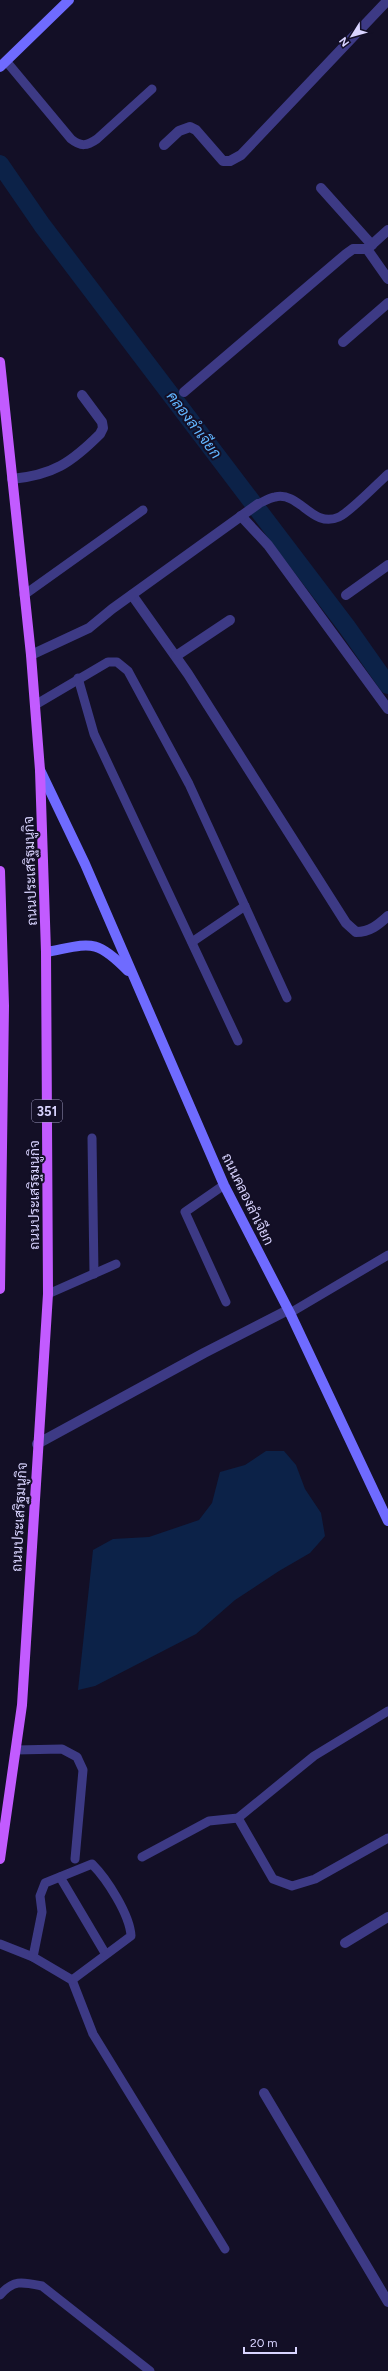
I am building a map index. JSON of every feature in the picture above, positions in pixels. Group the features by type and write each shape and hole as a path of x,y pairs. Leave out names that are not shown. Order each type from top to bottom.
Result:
{"main road":[{"name":"ถนนประเสริฐมนูกิจ","path":"0,362 31,655 40,770 46,952 48,1294 22,1705 0,1859"},
{"path":"0,871 4,1006 0,1289"}],"street":[{"path":"3,64 69,0"},
{"path":"164,145 179,132 190,127 196,130 223,160 230,161 241,155 388,0"},
{"path":"321,188 369,247 388,279"},
{"path":"184,392 346,254 353,249 369,247 388,230"},
{"path":"343,342 388,303"},
{"path":"12,479 39,476 58,469 100,434 103,428 102,422 82,395"},
{"path":"31,655 89,628 258,504"},
{"path":"243,514 268,544 388,709"},
{"path":"346,595 388,565"},
{"path":"132,595 176,656 346,923 356,932 364,932 388,916"},
{"path":"176,656 230,620"},
{"path":"40,770 134,977"},
{"name":"ถนนคลองลำเจียก","path":"46,952 91,944 110,952 134,977 224,1185 289,1311 388,1521"},
{"path":"38,1444 204,1353 289,1311"},
{"path":"345,1943 388,1917"},
{"path":"264,2093 388,2302"}],"lane":[{"path":"3,64 70,139 82,145 90,144 97,139 152,89"},
{"path":"258,504 275,496 288,497 320,519 327,520 340,517 388,474"},
{"path":"24,595 143,510"},
{"path":"35,705 78,678 108,662 117,662 134,678 189,784 286,998"},
{"path":"78,678 94,734 238,1042"},
{"path":"192,942 245,906"},
{"path":"92,1138 94,1274"},
{"path":"224,1185 185,1212 226,1302"},
{"path":"289,1311 388,1255"},
{"path":"48,1294 116,1264"},
{"path":"142,1857 209,1821 238,1818 314,1756 388,1711"},
{"path":"16,1750 62,1749 77,1757 83,1770 75,1859"},
{"path":"238,1818 273,1879 292,1886 315,1879 388,1838"},
{"path":"33,1957 42,1912 40,1896 44,1883 92,1864 98,1870 119,1902 130,1925 130,1936 105,1953 72,1980"},
{"path":"60,1877 105,1953"},
{"path":"0,1944 33,1957 72,1980 93,2034 225,2249"},
{"path":"0,2295 8,2285 23,2282 42,2286 150,2371"}],"water":[{"path":"266,1451 284,1451 296,1465 305,1489 321,1513 325,1536 310,1553 279,1571 235,1600 196,1634 95,1686 78,1690 93,1550 113,1539 149,1537 199,1520 212,1503 220,1472 245,1465"}],"waterway":[{"name":"คลองลำเจียก","path":"0,164 42,225 347,627 388,685"}]}
